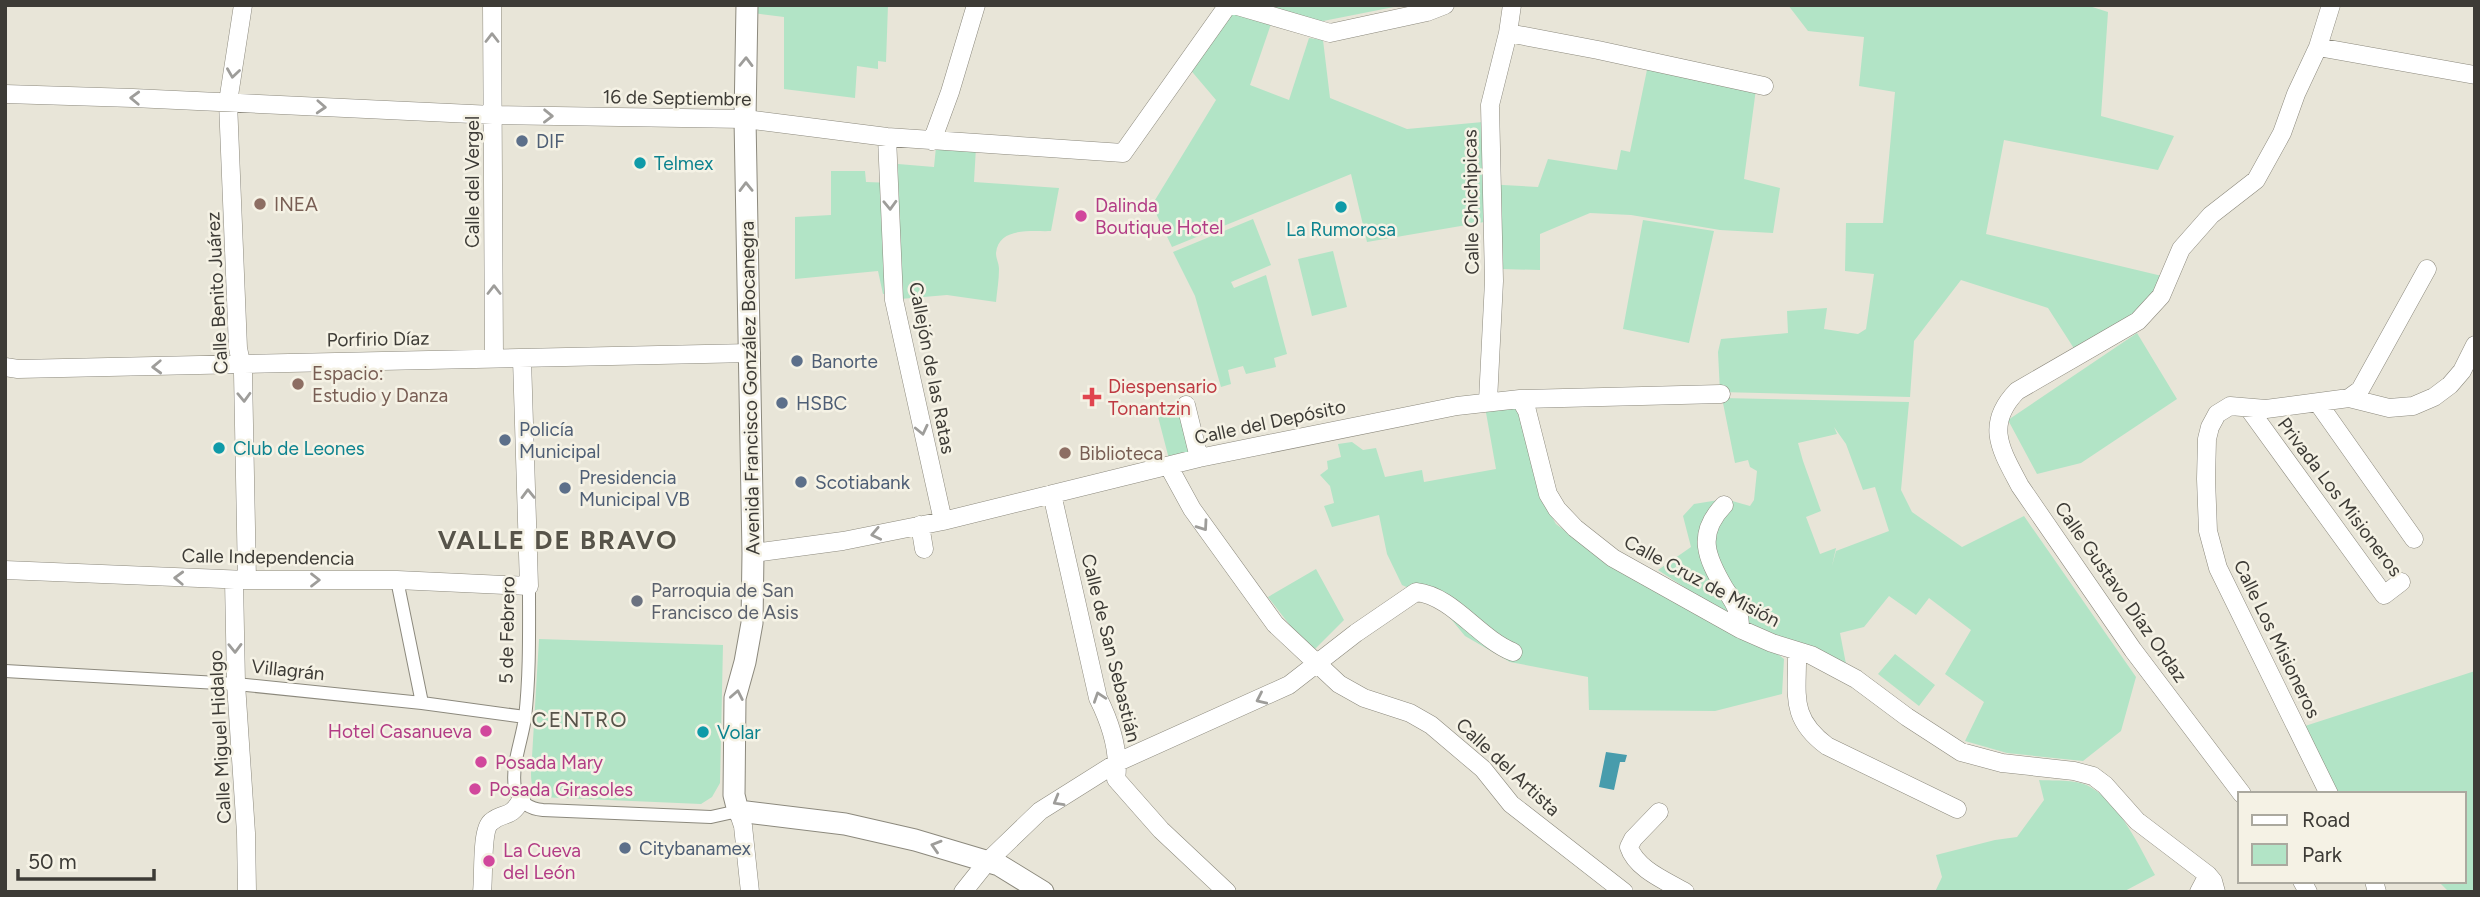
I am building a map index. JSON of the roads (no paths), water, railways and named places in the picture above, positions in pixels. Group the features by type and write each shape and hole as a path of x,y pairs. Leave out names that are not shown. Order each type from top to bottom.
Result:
{"street":[{"name":"Calle Benito Juárez","path":"241,580 247,482 242,363 238,348 228,103 243,5"},
{"name":"Calle del Vergel","path":"492,5 494,358"},
{"name":"Avenida Francisco González Bocanegra","path":"738,811 734,795 735,698 746,662 752,623 753,553 745,118 747,5"},
{"path":"932,141 976,5"},
{"name":"16 de Septiembre","path":"5,94 492,115 745,118 887,137 1123,153 1228,5"},
{"path":"1234,5 1330,33 1427,12 1445,5"},
{"name":"Calle Chichipicas","path":"1488,401 1494,281 1490,105 1508,33 1512,5"},
{"path":"2331,5 2318,47 2475,75"},
{"path":"1508,33 1764,86"},
{"name":"Calle Gustavo Díaz Ordaz","path":"2240,792 2133,650 2021,486 1997,436 1999,417 2006,403 2017,391 2138,321 2161,296 2181,249 2211,215 2256,180 2282,133 2318,47"},
{"name":"Callejón de las Ratas","path":"887,137 894,300 943,521"},
{"path":"2349,398 2360,390 2427,269"},
{"name":"Calle Los Misioneros","path":"2328,792 2218,568 2208,531 2206,479 2210,427 2223,409 2236,406 2249,409 2318,404 2349,398 2389,408 2413,406 2450,385 2462,371 2475,345"},
{"name":"Porfirio Díaz","path":"5,367 130,368 242,363 751,353"},
{"name":"5 de Febrero","path":"521,800 515,788 515,774 525,716 530,639 522,359"},
{"name":"Calle del Depósito","path":"753,553 843,541 943,521 1199,458 1488,401 1721,394"},
{"name":"Calle Cruz de Misión","path":"1520,400 1527,411 1548,494 1557,509 1575,528 1613,558 1740,629 1811,655 1856,679 1907,718 1961,752 1982,760 2074,771 2094,776 2137,821 2208,875 2216,892"},
{"path":"2318,404 2414,539"},
{"path":"1186,405 1199,458"},
{"name":"Privada Los Misioneros","path":"2249,409 2384,595 2401,582"},
{"name":"Calle del Artista","path":"1169,467 1192,509 1275,624 1339,684 1364,698 1410,713 1431,725 1483,769 1511,804 1624,892"},
{"name":"Calle de San Sebastián","path":"1052,494 1098,698 1105,713 1118,762 1115,779 1161,830 1227,892"},
{"path":"1724,505 1711,517 1706,532 1709,555 1738,611 1740,629"},
{"path":"920,525 924,548"},
{"name":"Calle Independencia","path":"5,570 241,580 397,580 529,586"},
{"name":"Calle Miguel Hidalgo","path":"241,580 236,684 247,892"},
{"path":"397,580 422,703"},
{"path":"963,892 987,862 1040,811 1118,762 1289,685 1356,633 1416,592 1430,593 1491,642 1513,652"},
{"path":"1797,651 1798,710 1803,723 1813,736 1827,746 1958,809"},
{"name":"Villagrán","path":"5,671 236,684 525,716"},
{"path":"482,892 486,827 493,819 512,813 521,800 531,808 542,810 711,817 738,811 845,824 915,840 999,865 1044,892"},
{"path":"738,811 744,837 750,892"},
{"path":"1659,812 1633,839 1629,847 1632,857 1685,892"},
{"path":"2199,892 2208,875"}],"water":[{"path":"1606,752 1627,755 1625,762 1620,762 1614,790 1599,787"}],"place":[{"name":"DIF","path":"522,141"},
{"name":"Telmex","path":"640,163"},
{"name":"INEA","path":"260,204"},
{"name":"La Rumorosa","path":"1341,207"},
{"name":"Dalinda Boutique Hotel","path":"1081,216"},
{"name":"Banorte","path":"797,361"},
{"name":"Espacio: Estudio y Danza","path":"298,384"},
{"name":"Diespensario Tonantzin","path":"1092,397"},
{"name":"HSBC","path":"782,403"},
{"name":"Policía Municipal","path":"505,440"},
{"name":"Club de Leones","path":"219,448"},
{"name":"Biblioteca","path":"1065,453"},
{"name":"Scotiabank","path":"801,482"},
{"name":"Presidencia Municipal VB","path":"565,488"},
{"name":"Parroquia de San Francisco de Asis","path":"637,601"},
{"name":"Hotel Casanueva","path":"486,731"},
{"name":"Volar","path":"703,732"},
{"name":"Posada Mary","path":"481,762"},
{"name":"Posada Girasoles","path":"475,789"},
{"name":"Citybanamex","path":"625,848"},
{"name":"La Cueva del León","path":"489,861"}],"district":[{"name":"VALLE DE BRAVO","path":"558,540"},
{"name":"CENTRO","path":"580,719"}]}
